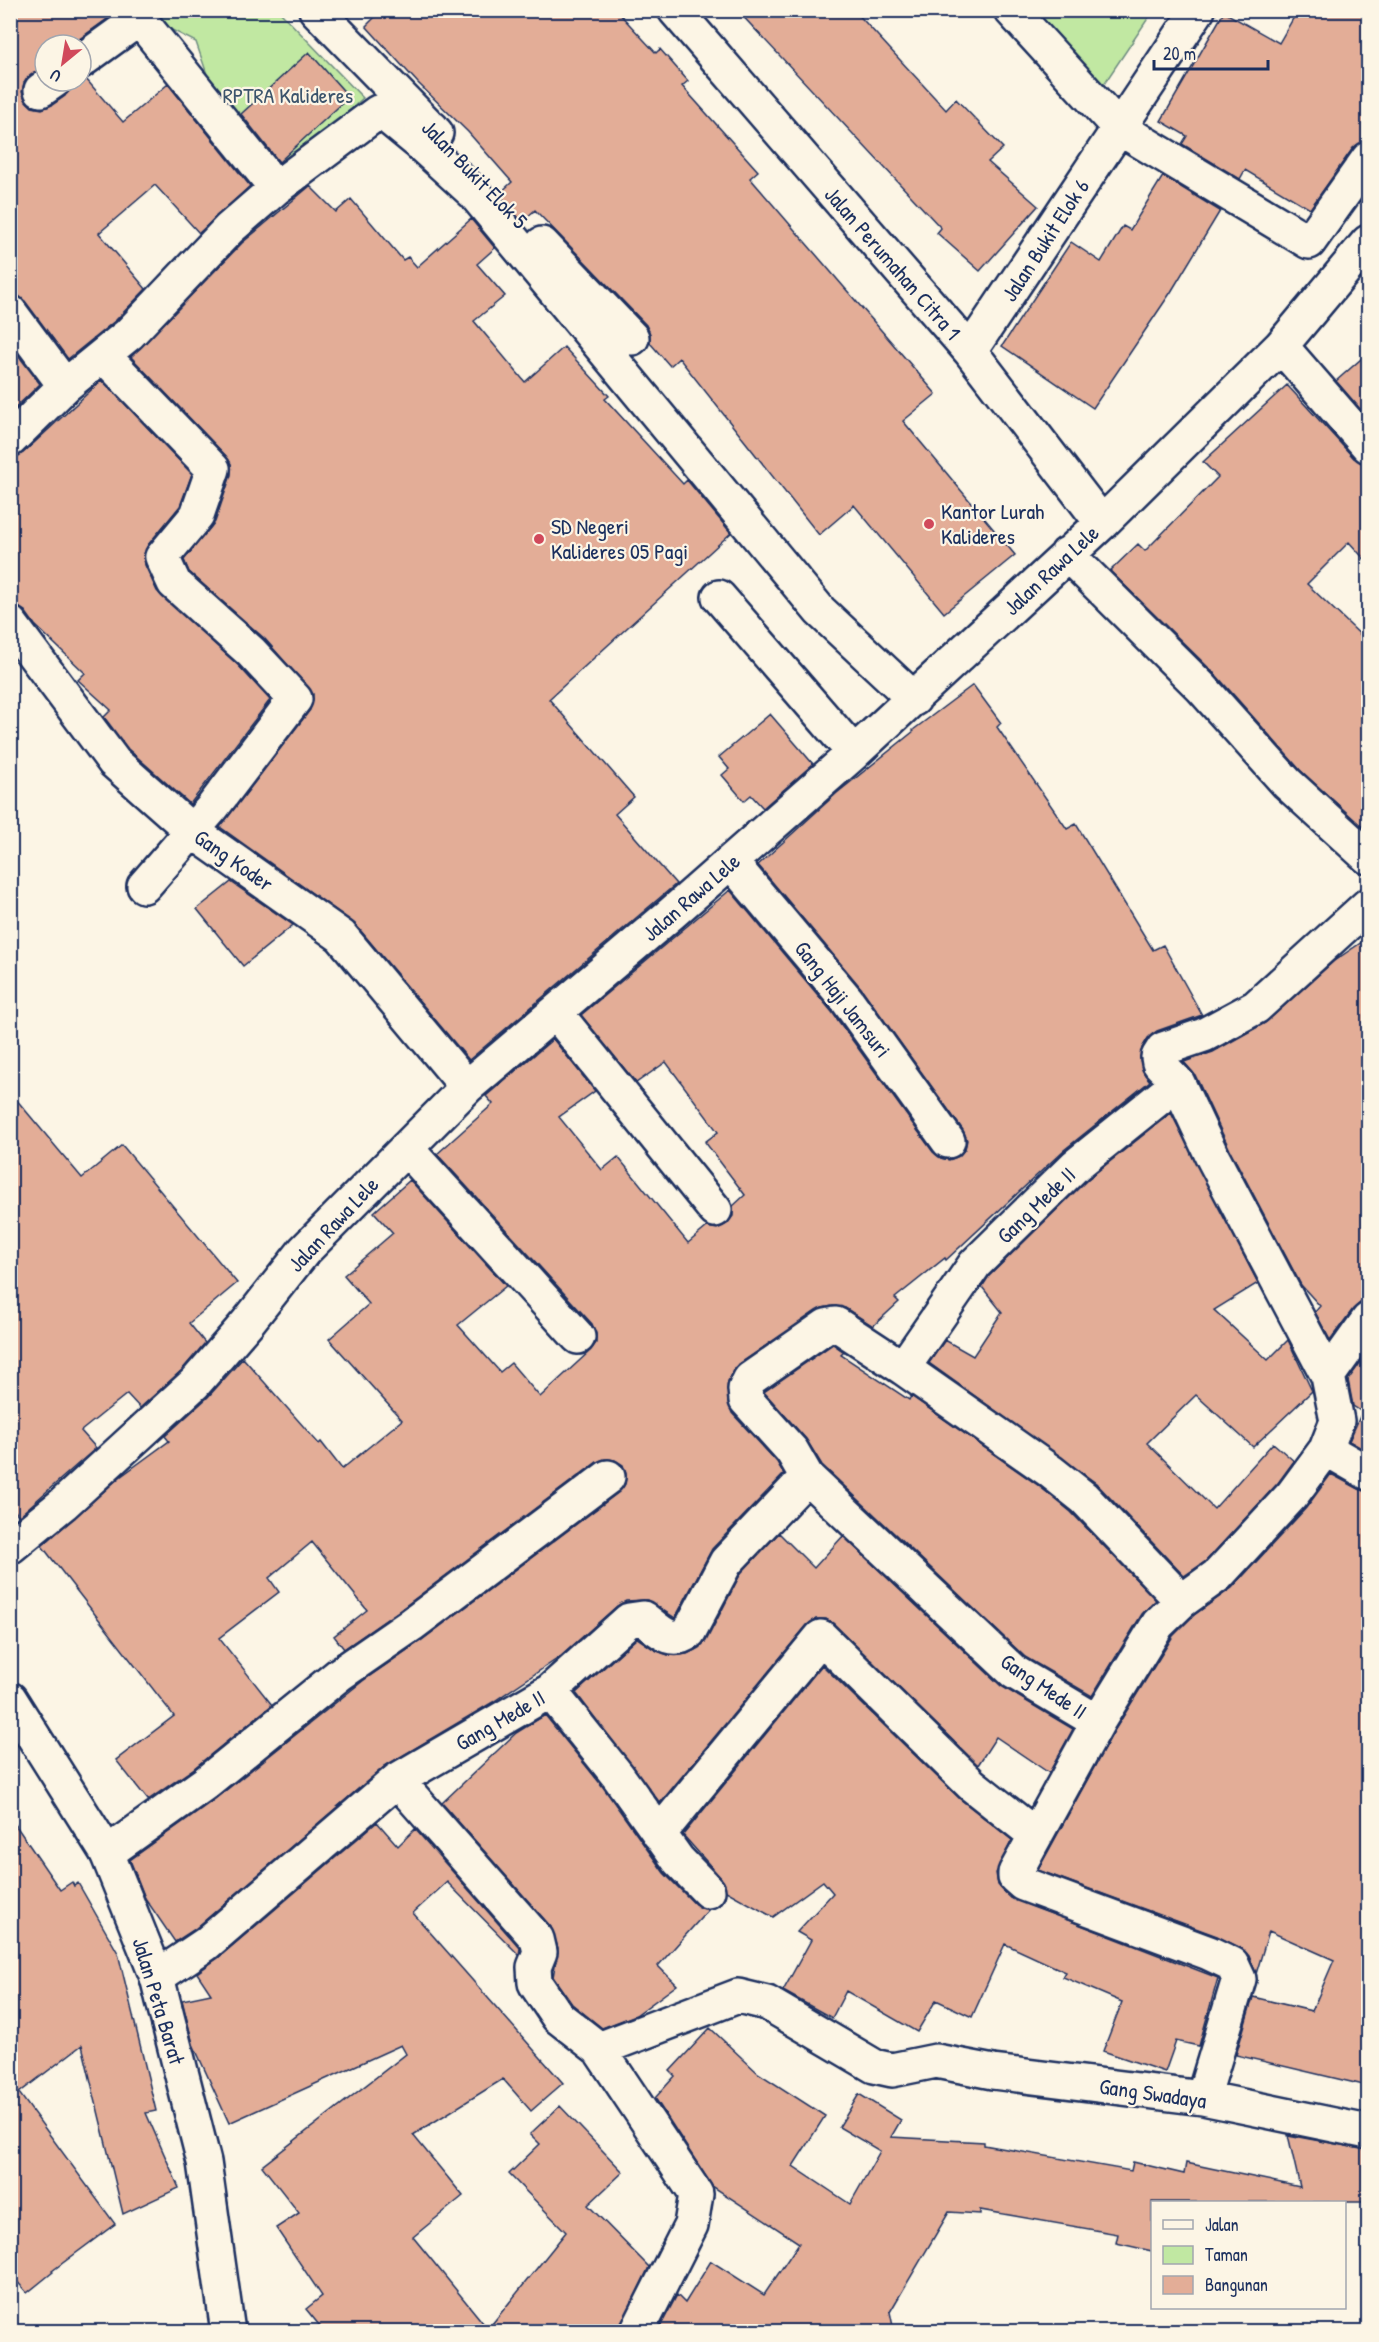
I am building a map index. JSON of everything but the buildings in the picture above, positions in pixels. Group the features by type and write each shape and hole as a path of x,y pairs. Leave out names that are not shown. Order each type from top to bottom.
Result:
{"street":[{"name":"Jalan Bukit Elok 5","path":"316,10 424,135 632,338"},
{"name":"Jalan Perumahan Citra 1","path":"675,10 970,351 1102,523"},
{"path":"1011,10 1119,128 1297,234 1368,159"},
{"name":"Jalan Bukit Elok 6","path":"970,351 1198,10"},
{"path":"93,51 136,15 276,188"},
{"path":"10,440 65,386 129,334 230,229 276,188 378,112 383,112 424,135 820,611 914,699"},
{"name":"Jalan Rawa Lele","path":"10,1547 63,1504 195,1383 248,1322 304,1251 467,1087 731,862 854,753 1102,523 1281,346 1368,242"},
{"path":"10,312 65,386"},
{"path":"1281,346 1368,446"},
{"path":"103,355 213,469 197,515 162,557 174,583 251,652 295,699 192,831 144,886"},
{"path":"1067,554 1202,688 1287,783 1368,857"},
{"path":"719,597 854,753"},
{"name":"Gang Koder","path":"10,623 114,762 192,831 341,936 467,1087"},
{"name":"Gang Haji Jamsuri","path":"731,862 846,1000 948,1142"},
{"path":"1203,2098 1239,1980 1232,1964 1209,1953 1023,1884 1015,1873 1034,1834 1098,1722 1158,1624 1182,1600 1218,1575 1292,1495 1326,1449 1337,1421 1328,1376 1213,1158 1178,1083 1160,1063 1158,1057 1163,1049 1204,1035 1256,1007 1368,905"},
{"path":"556,1013 715,1210"},
{"name":"Gang Mede II","path":"1098,1722 1014,1672 807,1477 792,1451 746,1400 745,1389 750,1379 826,1326 836,1324 903,1368 975,1264 1076,1165 1178,1083"},
{"path":"406,1148 578,1338"},
{"path":"1328,1376 1368,1320"},
{"path":"903,1368 1084,1498 1182,1600"},
{"path":"1326,1449 1368,1473"},
{"path":"107,1853 204,1784 340,1674 411,1625 608,1477"},
{"name":"Gang Mede II","path":"157,1977 207,1944 397,1780 550,1691 629,1620 643,1618 671,1638 680,1639 689,1632 726,1562 807,1477"},
{"path":"659,1834 821,1637 972,1785 1034,1834"},
{"path":"550,1691 678,1860 708,1891"},
{"name":"Jalan Peta Barat","path":"10,1699 107,1853 157,1977 204,2162 228,2331"},
{"path":"397,1780 537,1939 540,1952 534,1966 535,1983 558,2017 599,2049 696,2194 691,2225 637,2331"},
{"name":"Gang Swadaya","path":"599,2049 738,1996 767,2003 874,2066 892,2070 936,2061 993,2072 1203,2098 1368,2132"}],"green space":[{"name":"RPTRA Kalideres","path":"142,11 279,11 363,98 284,172 210,83 196,42 148,18"},
{"path":"1026,11 1153,11 1098,93"}],"place":[{"name":"Kantor Lurah Kalideres","path":"929,524"},
{"name":"SD Negeri Kalideres 05 Pagi","path":"539,539"}]}
